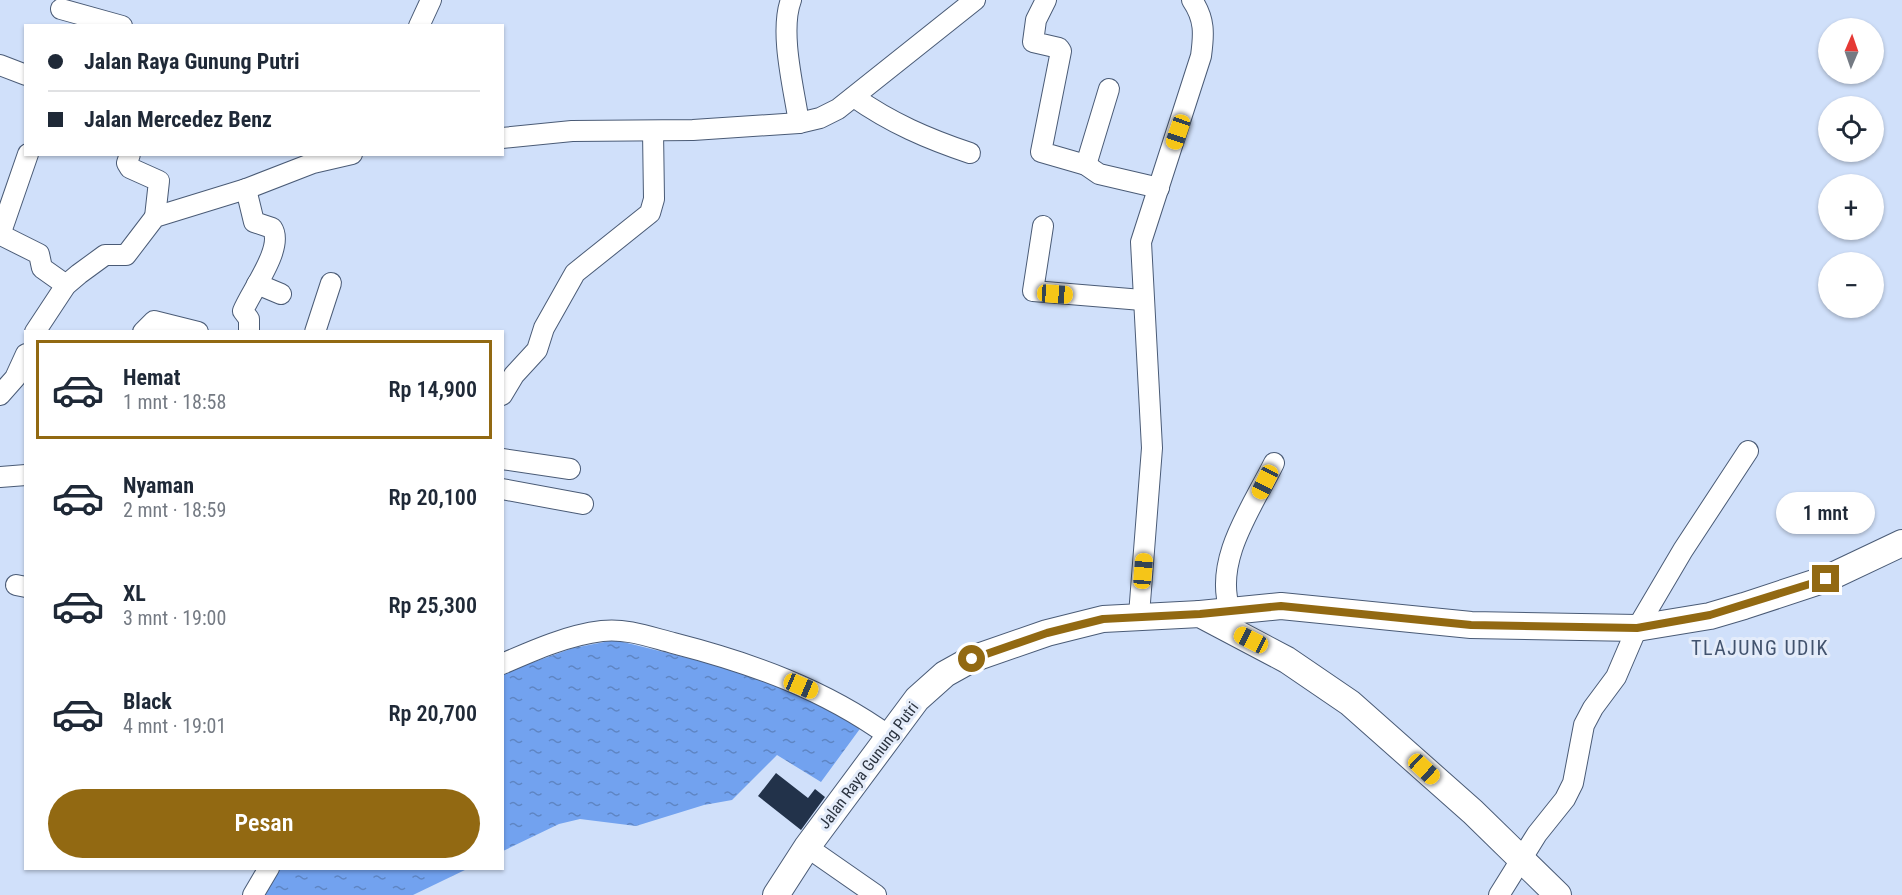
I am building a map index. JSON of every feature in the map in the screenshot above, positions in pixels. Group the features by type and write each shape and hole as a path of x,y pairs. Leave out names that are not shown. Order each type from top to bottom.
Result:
{"main road":[{"path":"1200,614 1281,606 1471,625 1637,628 1710,615 1753,603 1826,579 1902,543"},
{"name":"Jalan Raya Gunung Putri","path":"776,895 807,847 917,699 945,674 972,659 1047,633 1103,619 1139,615 1200,614 1287,660 1350,703 1473,812 1558,895"}],"street":[{"path":"420,24 431,0"},
{"path":"791,0 786,19 799,123"},
{"path":"504,138 572,131 653,131 799,123 828,114 854,97 975,0"},
{"path":"1046,0 1036,20 1033,42 1059,48 1061,51 1041,152 1086,165 1099,174 1159,188"},
{"path":"1139,615 1152,482 1153,437 1142,300 1141,242 1201,56 1204,27 1200,13 1192,0"},
{"path":"60,12 113,24"},
{"path":"0,65 24,74"},
{"path":"1086,165 1109,89"},
{"path":"854,97 883,117 909,130 970,153"},
{"path":"504,392 514,375 537,350 554,308 575,273 650,213 654,199 653,131"},
{"path":"27,156 1,235 36,251 40,256 42,268 66,285"},
{"path":"36,330 66,285 100,257 126,255 155,217 159,181 130,168 127,163 129,156"},
{"path":"155,217 246,189 313,159 336,156"},
{"path":"246,189 254,222 272,228 276,236 272,256 243,311 249,319 249,330"},
{"path":"1043,226 1033,289 1035,292 1142,300"},
{"path":"316,330 331,283"},
{"path":"256,284 281,294"},
{"path":"145,330 154,321 190,330"},
{"path":"0,395 14,378 24,358"},
{"path":"1499,895 1537,834 1565,799 1574,783 1584,725 1616,677 1637,628 1683,550 1748,451"},
{"path":"504,459 570,469"},
{"path":"1230,610 1224,585 1230,555 1274,463"},
{"path":"0,477 24,476"},
{"path":"504,489 583,504"},
{"path":"504,663 554,643 602,631 637,633 745,662 841,703 889,736"},
{"path":"807,847 876,895"},
{"path":"253,895 268,870"}],"water":[{"path":"615,640 741,671 849,714 862,726 821,782 777,755 732,800 704,805 636,826 580,819 559,824 504,851 504,673 573,648"},
{"path":"276,870 465,870 413,895 262,895"}],"building":[{"path":"776,773 808,798 815,789 825,797 801,830 758,796"}],"district":[{"name":"TLAJUNG UDIK","path":"1760,648"}],"route":[{"path":"972,659 1047,633 1103,619 1139,615 1200,614 1281,606 1471,625 1637,628 1710,615 1826,579"}]}
